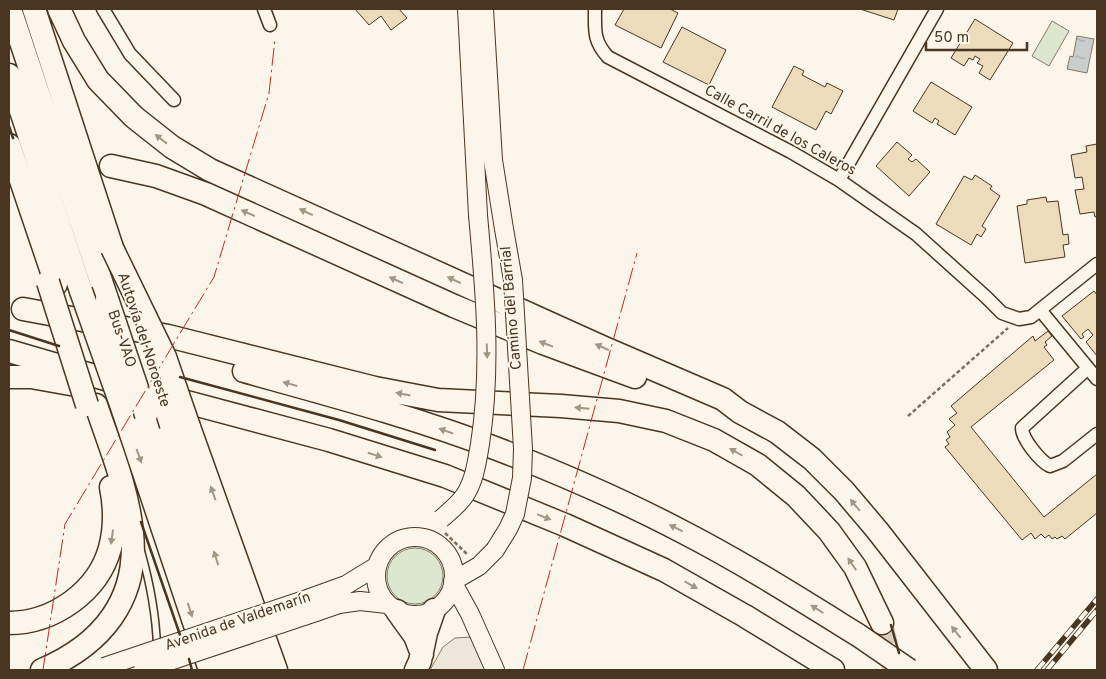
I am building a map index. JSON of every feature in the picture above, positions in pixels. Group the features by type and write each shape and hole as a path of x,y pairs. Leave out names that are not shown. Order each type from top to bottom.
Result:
{"highway":[{"name":"Bus-VAO","path":"10,9 232,670"},
{"name":"Autovía del Noroeste","path":"34,9 112,248 180,426 253,670"},
{"path":"59,9 74,41 98,80 134,117 172,147 210,170 602,347 722,399 740,412 777,432 812,459 844,491 877,530 986,670"},
{"path":"9,75 210,670"},
{"path":"9,146 27,202 37,248 52,283 91,405 109,475 114,503 110,549 96,577 74,601 60,611 29,622 9,623"},
{"path":"112,166 156,176 206,194 454,306 542,343 718,406 740,412"},
{"path":"16,307 168,336 376,388 438,400 562,406 619,411 666,421 714,440 758,465 796,496 829,531 855,567 882,623"},
{"path":"16,307 352,401 500,450 584,485 683,532 761,574 858,635 909,670"},
{"path":"9,352 329,440 445,476 564,525 655,566 746,616 833,670"},
{"path":"9,377 31,377 62,382 329,440"},
{"path":"42,670 62,662 91,641 106,627 121,602 132,569 132,533 125,492 91,405"},
{"path":"180,426 276,670"},
{"path":"392,608 415,636 419,662"},
{"path":"419,662 426,633 437,608"}],"main road":[{"name":"Camino del Barrial","path":"414,537 438,521 465,495 476,467 482,429 487,362 467,9"},
{"name":"Camino del Barrial","path":"453,582 479,566 495,550 515,514 522,478 523,449 513,280 493,160 484,9"},
{"path":"453,582 446,600 437,608 427,614 412,615 392,608 381,596 377,587 377,566 384,551 398,541 414,537 434,542 444,551 451,563 453,582 470,614 494,670"},
{"name":"Avenida de Valdemarín","path":"142,670 313,605 377,566"},
{"name":"Avenida de Valdemarín","path":"100,669 313,605 360,601 392,608"},
{"path":"437,608 456,606 470,614"}],"street":[{"path":"103,9 130,54 174,100"},
{"path":"264,9 270,25"},
{"name":"Calle Carril de los Caleros","path":"595,9 595,37 599,48 608,57 791,152 839,180 916,234 1002,313 1019,319"},
{"path":"839,180 937,9"},
{"path":"1019,319 1031,317 1041,311 1096,268"},
{"path":"1041,311 1097,379"},
{"path":"1088,368 1022,428 1022,434 1043,463 1050,466 1063,461 1097,434"}],"lane":[{"path":"125,492 149,578 154,609 158,670"}],"path":[{"path":"908,416 1019,319"},
{"path":"438,521 479,566"}],"green space":[{"path":"1052,21 1069,31 1049,66 1032,56"},
{"path":"415,548 426,550 435,556 441,565 443,576 441,587 435,596 426,602 415,604 404,602 395,596 389,587 387,576 389,565 395,556 404,550"}],"shaded area":[{"path":"471,637 486,670 430,670 443,647 455,638"}],"water":[{"path":"1077,36 1094,39 1087,73 1067,69 1070,56 1073,57"}],"building":[{"path":"355,9 399,9 407,18 391,30 381,16 369,25"},
{"path":"624,9 670,9 678,13 661,48 615,25"},
{"path":"860,9 898,9 894,20"},
{"path":"975,19 1013,43 990,80 979,73 983,66 977,63 980,59 975,56 973,60 969,58 964,66 951,58"},
{"path":"682,27 726,50 709,85 663,62"},
{"path":"794,66 804,71 802,75 825,87 827,83 843,91 831,114 826,111 816,130 772,107"},
{"path":"931,82 972,107 955,135 937,124 939,121 935,118 932,123 913,111"},
{"path":"897,142 912,155 908,159 912,162 916,159 930,172 909,196 876,166"},
{"path":"1097,144 1097,216 1095,217 1094,212 1080,214 1075,190 1084,189 1082,177 1075,178 1071,155 1087,152 1086,146"},
{"path":"975,175 992,186 990,189 1000,196 982,226 986,229 981,237 977,234 971,245 936,224 964,176 972,180"},
{"path":"1046,197 1047,202 1058,201 1063,235 1068,234 1069,244 1063,245 1065,257 1025,263 1017,206 1027,204 1027,200"},
{"path":"1094,291 1097,295 1097,356 1086,342 1093,335 1088,329 1082,334 1084,337 1081,339 1062,316"},
{"path":"1048,331 1052,336 1045,342 1047,345 1044,347 1054,360 971,427 1044,517 1097,474 1097,513 1065,539 1062,536 1052,539 1049,535 1045,538 1041,534 1035,539 1031,533 1022,540 945,447 949,444 946,440 950,437 947,432 955,425 949,419 957,413 951,406 1033,336 1035,341"}],"tunnel":[{"path":"882,623 893,669"}],"railway":[{"path":"1037,670 1097,599"},
{"path":"1047,670 1097,610"}],"wall":[{"path":"9,126 13,138"},
{"path":"9,330 59,346"},
{"path":"180,377 339,420 435,450"},
{"path":"141,522 180,635"},
{"path":"891,625 899,653"},
{"path":"189,659 192,670"}],"power":[{"path":"43,670 65,524 214,277 269,93 275,39"},
{"path":"523,670 637,253"}]}
